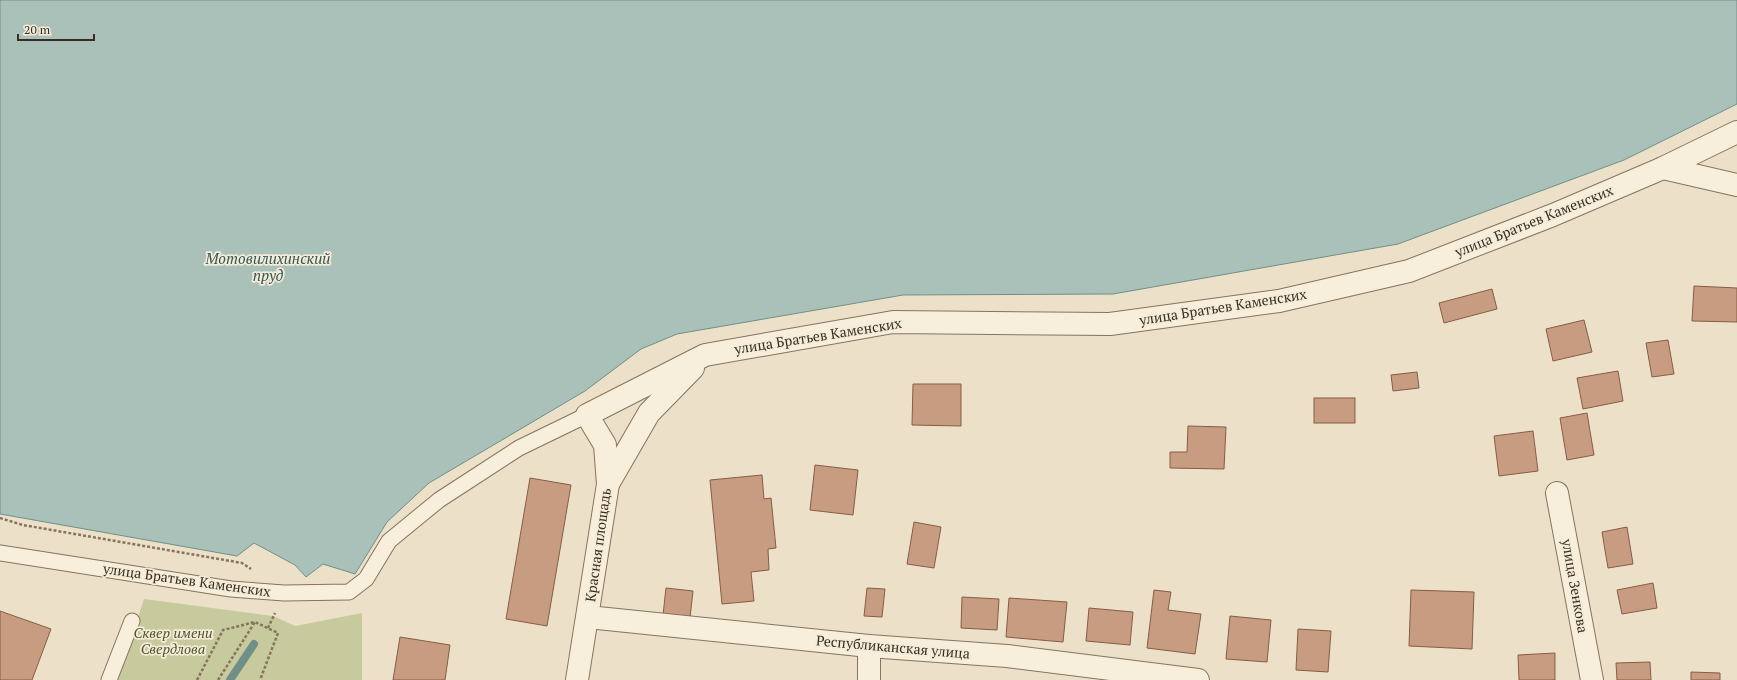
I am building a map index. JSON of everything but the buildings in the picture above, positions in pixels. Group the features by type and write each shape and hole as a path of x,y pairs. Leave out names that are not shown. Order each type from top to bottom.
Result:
{"street":[{"name":"улица Братьев Каменских","path":"587,415 706,355 893,322 1110,324 1279,301 1409,271 1554,215 1663,168 1737,132"},
{"path":"1663,168 1737,185"},
{"path":"608,484 649,413 706,355"},
{"name":"Красная площадь","path":"577,680 608,484 605,445 587,415"},
{"name":"улица Зенкова","path":"1557,493 1592,680"},
{"name":"Республиканская улица","path":"588,617 869,646 1007,656 1198,680"},
{"path":"869,646 869,680"}],"lane":[{"name":"улица Братьев Каменских","path":"0,554 231,589 284,593 349,592 366,580 389,540 439,500 519,448 587,415"},
{"path":"109,680 132,621"}],"path":[{"path":"0,518 23,525 242,563 253,571"},
{"path":"218,680 255,622"},
{"path":"197,680 223,630 255,622 278,633 260,680"}],"green space":[{"name":"Сквер имени Свердлова","path":"144,599 273,616 295,626 362,613 362,680 118,680"}],"water":[{"name":"Мотовилихинский пруд","path":"1737,0 1737,104 1624,160 1398,244 1113,294 903,295 677,334 641,349 585,391 429,483 387,522 355,574 323,564 306,577 295,565 254,543 237,556 0,514 0,1"}],"waterway":[{"path":"230,680 254,644"}]}
